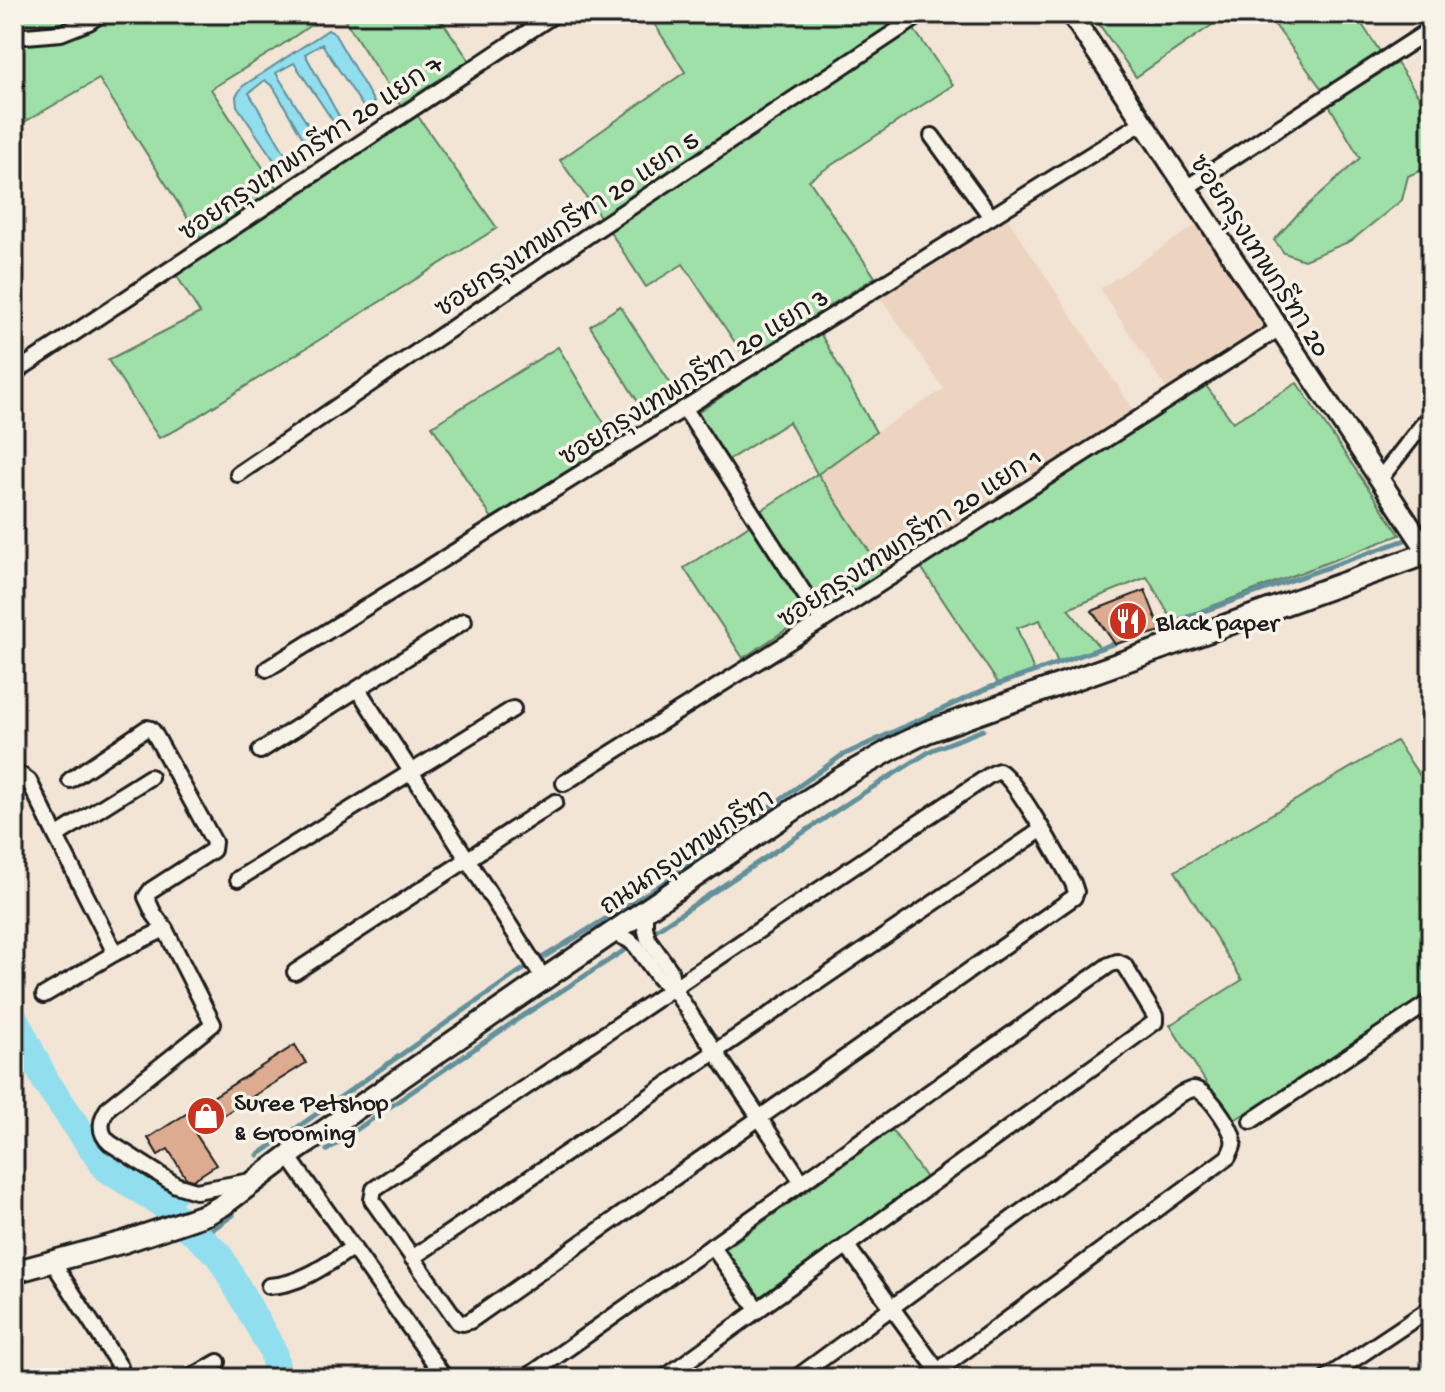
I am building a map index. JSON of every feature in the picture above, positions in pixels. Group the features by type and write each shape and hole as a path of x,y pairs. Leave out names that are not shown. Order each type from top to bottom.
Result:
{"main road":[{"name":"ถนนกรุงเทพกรีฑา","path":"14,1272 124,1242 207,1214 223,1205 540,974 612,932 867,762 927,732 1428,551"}],"street":[{"path":"14,37 61,33 101,14"},
{"name":"ซอยกรุงเทพกรีฑา 20 แยก 7","path":"14,373 555,14"},
{"name":"ซอยกรุงเทพกรีฑา 20 แยก 5","path":"238,474 593,232 922,14"},
{"name":"ซอยกรุงเทพกรีฑา 20","path":"1071,14 1428,551"},
{"path":"1186,188 1431,29"},
{"name":"ซอยกรุงเทพกรีฑา 20 แยก 3","path":"267,669 1143,122"},
{"path":"932,136 991,217"},
{"name":"ซอยกรุงเทพกรีฑา 20 แยก 1","path":"564,783 1278,329"},
{"path":"685,409 822,621"},
{"path":"1379,480 1431,414"},
{"path":"260,751 464,621"},
{"path":"358,689 540,974"},
{"path":"238,879 513,709"},
{"path":"70,780 147,728 151,729 214,842 213,850 151,890 146,897 213,1024 109,1107 103,1115 103,1137 176,1185 196,1191 257,1180"},
{"path":"999,771 1012,782 1076,892 1074,897 470,1321 458,1322 372,1200 374,1189 673,988 999,771"},
{"path":"14,777 22,776 29,781 115,953"},
{"path":"56,836 150,777"},
{"path":"295,972 555,802"},
{"path":"412,1258 1041,830"},
{"path":"645,910 648,939 670,970 673,988"},
{"path":"44,995 115,953 165,929"},
{"path":"612,932 636,946 659,978 673,988 802,1182"},
{"path":"526,1378 1109,965 1117,962 1124,965 1155,1016 1155,1022 664,1378"},
{"path":"1251,1121 1431,1001"},
{"path":"796,1378 892,1307 1181,1094 1193,1089 1204,1092 1233,1138 1228,1157 933,1374 892,1307 847,1246"},
{"path":"288,1156 445,1378"},
{"path":"712,1246 758,1310"},
{"path":"269,1286 278,1286 311,1274 353,1247"},
{"path":"52,1261 120,1367"},
{"path":"1326,1378 1431,1308"},
{"path":"190,1378 218,1362"}],"shaded area":[{"path":"1006,216 1135,412 883,572 817,474 944,389 878,294"},
{"path":"1197,224 1264,326 1167,390 1100,289"}],"green space":[{"path":"14,14 89,14 80,20 14,31"},
{"path":"114,14 327,14 211,89 277,189 201,239 99,79 14,128 14,45 73,37"},
{"path":"341,14 437,14 469,60 400,105"},
{"path":"648,14 911,14 601,218 560,160 685,72"},
{"path":"1092,14 1228,14 1136,77"},
{"path":"1267,14 1355,14 1383,56 1324,92"},
{"path":"913,28 953,85 809,180 875,277 746,359 683,264 646,287 609,230"},
{"path":"1397,63 1431,115 1431,166 1408,176 1402,200 1351,241 1304,260 1284,253 1274,240 1360,158 1329,105"},
{"path":"417,115 497,228 159,438 108,360 200,313 175,273"},
{"path":"620,306 684,404 652,424 590,326"},
{"path":"819,331 876,432 818,474 883,572 821,611 760,511 817,474 789,422 725,462 696,414"},
{"path":"558,347 618,446 495,523 432,426"},
{"path":"1204,383 1233,422 1297,383 1400,535 1173,621 1147,577 1068,609 1101,649 1058,663 1040,620 1017,628 1034,671 998,683 921,567"},
{"path":"751,524 810,614 743,658 684,568"},
{"path":"1396,741 1431,792 1431,993 1231,1122 1170,1025 1242,980 1175,871"},
{"path":"892,1130 926,1178 758,1298 724,1250"}],"water":[{"path":"328,30 334,33 374,102 364,108 322,44 305,54 342,122 337,127 294,63 276,73 316,138 313,145 308,147 274,88 265,80 249,93 286,155 276,163 237,106 236,96 243,86"}],"building":[{"name":"Black paper","path":"1145,590 1161,631 1115,644 1092,611"},
{"path":"295,1045 306,1063 195,1133 216,1165 193,1180 186,1178 168,1149 158,1155 148,1138"}],"waterway":[{"path":"1153,629 1411,538"},
{"path":"258,1155 516,974 659,886 841,756 988,688 1121,641"},
{"path":"650,934 932,750 983,730"},
{"path":"327,1150 631,946"},
{"path":"14,1018 46,1082 106,1168 162,1204 219,1255 273,1351 278,1378"},
{"path":"162,1204 179,1195"},
{"path":"200,1238 233,1215"}],"place":[{"name":"Black paper","path":"1128,621"},
{"name":"Suree Petshop & Grooming","path":"206,1116"}]}
